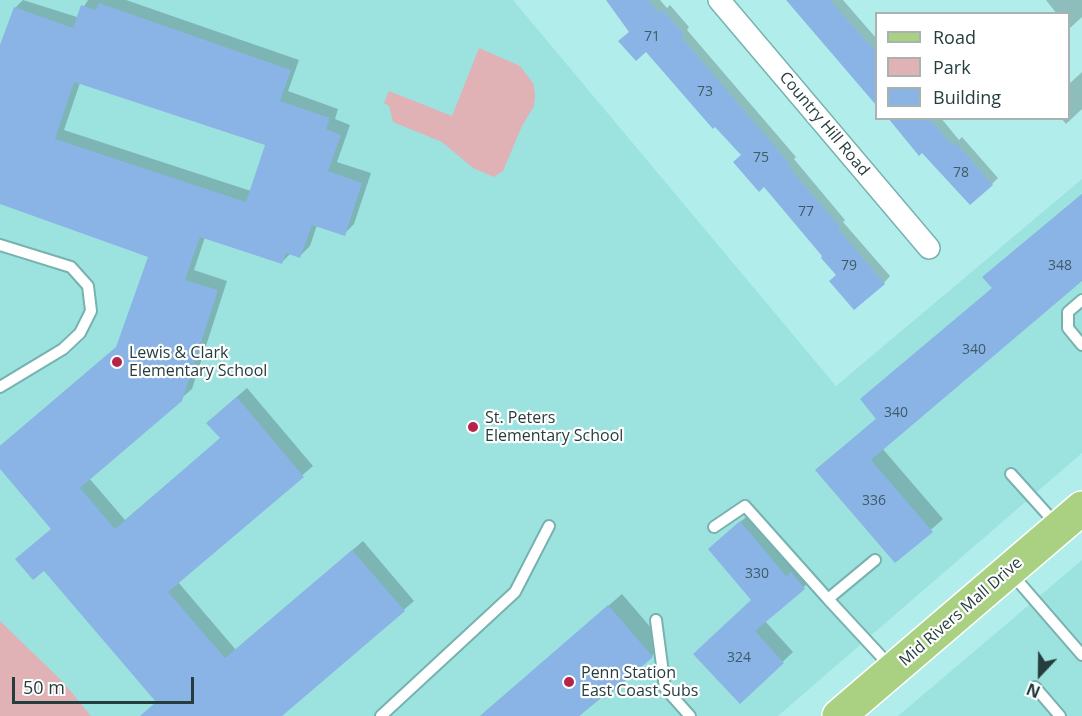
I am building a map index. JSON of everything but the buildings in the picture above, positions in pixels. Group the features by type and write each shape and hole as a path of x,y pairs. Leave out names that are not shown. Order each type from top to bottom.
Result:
{"main road":[{"name":"Mid Rivers Mall Drive","path":"842,715 1070,518"}],"street":[{"name":"Country Hill Road","path":"718,0 929,248"}],"lane":[{"path":"0,245 71,267 88,286 91,311 80,333 63,349 0,387"},
{"path":"1082,300 1068,312 1068,328 1082,345"},
{"path":"1011,474 1070,518"},
{"path":"714,526 745,506 894,669"},
{"path":"381,716 515,592 549,526"},
{"path":"828,599 875,560"},
{"path":"1009,571 1082,655"},
{"path":"656,620 665,688 690,716"},
{"path":"1035,687 1060,716"}],"shaded area":[{"path":"0,0 513,0 836,386 1082,179 1082,453 778,716 0,716"},
{"path":"1082,560 1082,716 898,716"}],"green space":[{"path":"479,48 520,66 533,83 535,95 534,106 522,126 503,171 494,177 473,168 442,142 393,122 389,106 384,103 389,91 452,116"},
{"path":"0,621 63,682 91,716 0,716"}],"place":[{"name":"Lewis & Clark Elementary School","path":"117,362"},
{"name":"St. Peters Elementary School","path":"473,427"},
{"name":"Penn Station East Coast Subs","path":"569,682"}]}
